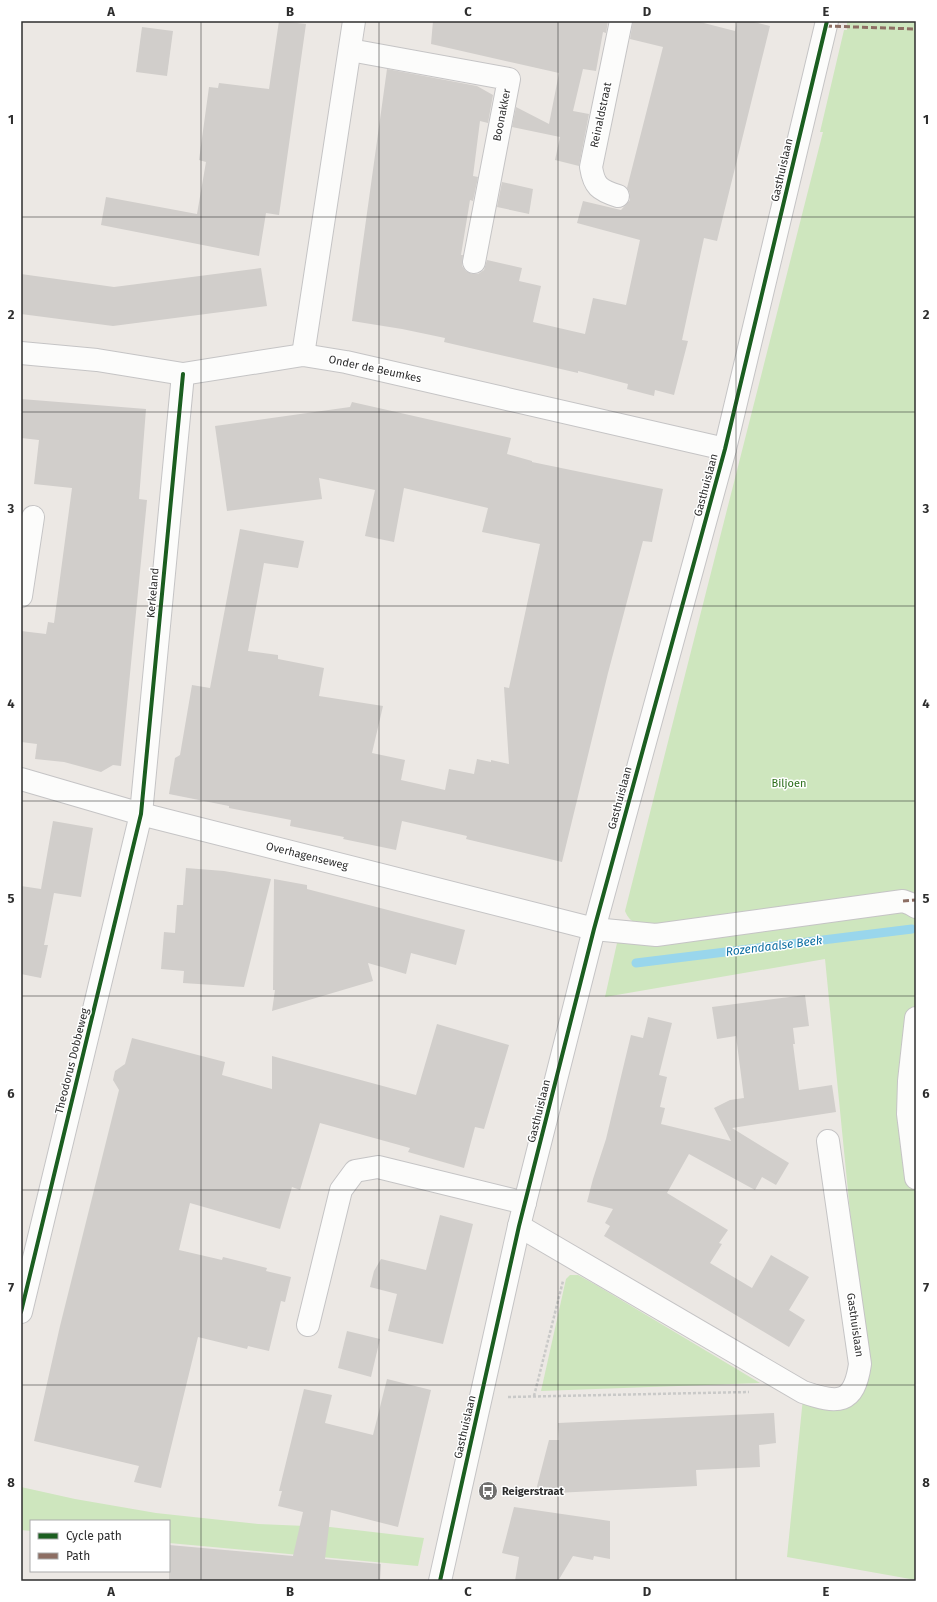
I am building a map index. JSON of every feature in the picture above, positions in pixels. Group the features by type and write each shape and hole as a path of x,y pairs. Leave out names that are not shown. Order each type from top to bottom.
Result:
{"street":[{"path":"303,355 354,21"},
{"name":"Reinaldstraat","path":"618,196 602,191 593,179 591,167 621,21"},
{"name":"Gasthuislaan","path":"440,1581 525,1203 594,929 725,449 827,21"},
{"name":"Boonakker","path":"350,50 509,79 474,262"},
{"name":"Onder de Beumkes","path":"21,353 96,360 183,374 303,355 346,362 725,449"},
{"name":"Kerkeland","path":"141,814 183,374"},
{"path":"21,596 33,517"},
{"name":"Overhagenseweg","path":"21,779 141,814 594,929"},
{"name":"Theodorus Dobbeweg","path":"21,1312 141,814"},
{"path":"594,929 656,935 903,901 916,907"},
{"path":"916,1018 909,1081 908,1114 916,1178"},
{"name":"Gasthuislaan","path":"520,1226 803,1392 826,1400 841,1399 849,1395 854,1389 860,1364 828,1141"},
{"path":"308,1324 341,1190 355,1171 378,1167 525,1203"}],"path":[{"path":"534,1396 569,1255"},
{"path":"481,1397 773,1391 778,1377"}],"green space":[{"name":"Biljoen","path":"845,21 916,21 916,1580 787,1557 803,1398 825,1407 865,1363 825,959 605,997 617,943 654,930 640,926 633,922 625,911 823,132 820,132 844,30 847,30 847,22"},
{"path":"570,1275 578,1275 596,1285 760,1383 541,1391 566,1279"},
{"path":"21,1487 75,1499 156,1513 258,1524 330,1527 424,1538 418,1566 170,1543 170,1520 30,1520 30,1531 21,1530"}],"building":[{"path":"279,21 306,24 279,215 266,213 259,256 101,225 106,197 197,214 206,162 199,160 209,87 218,88 219,83 269,89"},
{"path":"433,21 608,21 606,33 603,32 596,71 583,69 573,111 589,114 579,166 555,160 560,137 512,127 516,107 549,124 559,73 431,44"},
{"path":"633,21 696,21 735,31 737,21 750,21 770,26 717,241 704,238 682,340 688,341 674,395 655,390 654,396 627,389 628,384 578,371 578,373 444,342 445,338 352,321 387,69 477,86 493,95 488,123 480,121 473,176 478,177 473,201 470,200 461,255 463,255 462,266 466,271 472,274 478,274 484,270 487,260 522,268 519,281 541,286 533,322 585,334 593,298 626,305 640,240 577,223 583,201 621,210 630,200 630,193 627,188 663,47 630,39"},
{"path":"142,27 173,31 167,76 136,72"},
{"path":"502,182 533,189 529,214 497,207"},
{"path":"261,268 267,306 113,326 21,314 21,274 114,287"},
{"path":"21,399 146,409 139,499 147,500 121,766 113,765 101,772 64,762 35,759 37,744 21,742 21,631 46,634 48,622 54,623 72,488 34,484 39,440 21,438"},
{"path":"352,402 511,438 507,454 532,462 663,489 652,542 643,541 608,673 562,862 466,839 467,836 402,821 396,850 290,826 291,820 169,794 175,758 180,755 192,685 210,688 240,529 304,541 298,568 264,563 248,651 278,655 278,659 324,668 319,696 383,706 372,753 405,760 401,780 445,790 449,769 474,774 477,759 509,764 504,687 509,688 540,544 482,532 488,508 404,488 394,542 365,536 375,490 319,478 322,499 227,511 215,426 350,407"},
{"path":"53,821 93,828 81,897 54,893 44,945 48,945 41,978 21,974 21,886 41,889"},
{"path":"186,868 224,871 271,879 244,987 183,983 184,971 161,969 164,932 175,933 177,905 183,905"},
{"path":"274,879 307,885 307,889 465,930 456,965 411,953 406,974 368,963 373,981 272,1011 275,990 273,990"},
{"path":"805,995 809,1026 793,1028 795,1044 793,1044 799,1090 832,1085 836,1112 732,1128 789,1163 776,1185 762,1177 755,1190 689,1154 667,1193 728,1230 719,1243 722,1244 710,1263 752,1288 771,1255 809,1277 789,1310 805,1320 789,1347 604,1236 610,1226 605,1223 613,1209 587,1202 606,1139 631,1035 643,1038 648,1017 672,1023 659,1075 667,1077 660,1107 665,1108 661,1124 731,1141 714,1108 730,1100 744,1098 736,1036 717,1039 712,1007"},
{"path":"437,1024 509,1045 484,1129 475,1127 464,1168 408,1152 410,1148 320,1123 300,1190 292,1187 280,1229 190,1203 179,1250 222,1260 223,1257 267,1268 266,1271 291,1277 285,1302 281,1301 269,1351 248,1346 247,1349 198,1337 161,1488 134,1482 139,1466 34,1441 60,1326 119,1090 113,1080 115,1071 125,1064 132,1038 225,1062 222,1075 272,1089 272,1056 416,1095"},
{"path":"440,1215 473,1224 443,1344 388,1331 397,1294 370,1287 374,1271 381,1259 426,1270"},
{"path":"347,1331 380,1339 371,1377 338,1368"},
{"path":"387,1379 431,1390 398,1527 331,1510 325,1559 381,1564 380,1581 169,1581 170,1545 293,1556 303,1512 278,1506 282,1491 279,1491 304,1389 332,1395 325,1423 373,1435"},
{"path":"774,1413 776,1443 759,1445 760,1467 696,1470 697,1486 535,1494 549,1440 559,1440 558,1423"},
{"path":"514,1507 610,1521 610,1559 594,1556 593,1560 573,1556 558,1581 515,1581 519,1557 502,1553"}],"waterway":[{"name":"Rozendaalse Beek","path":"636,963 912,929"}],"marked path":[{"path":"826,26 916,29"},
{"path":"903,901 916,900"}],"cycle path":[{"path":"440,1581 519,1226 594,929 725,449 827,21"},
{"path":"21,1312 141,814 183,374"}],"place":[{"name":"Reigerstraat","path":"488,1491"}]}
